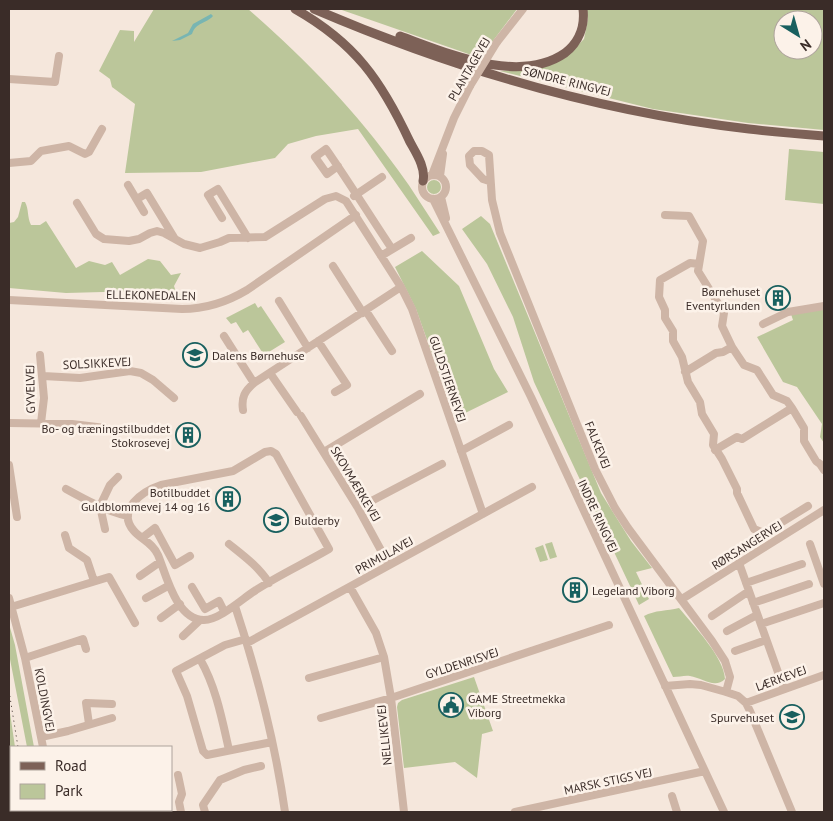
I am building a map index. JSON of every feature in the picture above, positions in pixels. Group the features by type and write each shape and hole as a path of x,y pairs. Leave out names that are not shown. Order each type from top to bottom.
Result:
{"main road":[{"path":"295,9 338,37 365,64 389,99 416,153 424,174 423,181"},
{"name":"SØNDRE RINGVEJ","path":"314,9 458,63 581,98 679,118 748,129 824,136"},
{"path":"325,9 448,52 495,66 513,67 548,61 568,50 576,41 582,29 583,9"}],"street":[{"name":"PLANTAGEVEJ","path":"436,176 454,118 470,86 497,42 523,9"},
{"path":"9,79 55,82 59,56"},
{"path":"9,164 31,161 41,151 69,146 85,154 89,152 102,129"},
{"path":"338,166 392,249"},
{"path":"436,176 444,181 446,186 445,192 442,197 433,199 426,197 422,191 423,181 436,176"},
{"path":"77,203 99,238 129,241 157,231 184,244 200,248 229,238 266,237 325,199 336,196 346,200 382,177"},
{"name":"FALKEVEJ","path":"490,182 492,200 500,233 595,469 615,508 628,528 682,599 712,641 728,668 730,677 726,692"},
{"path":"128,185 144,212"},
{"path":"222,218 208,196 218,189 248,238"},
{"path":"137,200 147,193 175,239"},
{"name":"INDRE RINGVEJ","path":"442,197 449,230"},
{"name":"INDRE RINGVEJ","path":"433,199 531,397 724,812"},
{"name":"GULDSTJERNEVEJ","path":"346,200 401,287 417,323 483,514"},
{"name":"ELLEKONEDALEN","path":"9,300 182,309 208,306 235,298 356,215"},
{"path":"665,215 689,216 703,241 698,271 724,313 722,326 732,346 744,366 757,370 773,395 787,401 804,428 804,441 824,470"},
{"path":"382,256 411,238"},
{"path":"699,264 690,264 660,280 658,297 665,310 665,318 673,331 672,340 682,357 684,372 688,382 700,402 702,414 714,434 713,445 737,489 737,493 754,529 764,533 769,545"},
{"path":"333,266 392,351"},
{"path":"243,410 242,400 246,390 254,383 401,287"},
{"path":"279,301 308,348"},
{"path":"764,324 788,312 824,306"},
{"path":"224,336 254,383"},
{"path":"318,341 347,385 335,392"},
{"path":"684,372 732,346"},
{"name":"GYVELVEJ","path":"40,355 44,398 42,423"},
{"name":"SOLSIKKEVEJ","path":"43,376 80,378 130,371 141,373 153,380 174,398"},
{"name":"SKOVMÆRKEVEJ","path":"270,373 324,452 358,508 389,565"},
{"path":"324,452 420,394"},
{"path":"716,450 737,437 742,439 792,408"},
{"path":"9,423 72,424 105,428"},
{"path":"461,451 509,425"},
{"path":"183,636 200,620 212,618 235,606 255,590 329,549 276,454 272,451 265,452 233,471 161,484 136,498 129,510 128,516 131,527 154,547 168,586 188,614 200,620"},
{"path":"358,508 442,464"},
{"path":"9,465 17,517"},
{"path":"105,529 100,506 110,485 118,477"},
{"name":"PRIMULAVEJ","path":"229,750 207,755 202,751 187,696 176,671 225,645 246,641 350,587 532,487"},
{"path":"66,490 117,514 128,516"},
{"path":"764,533 808,506"},
{"name":"RØRSANGERVEJ","path":"682,599 824,510"},
{"path":"142,538 155,528 175,565 190,556"},
{"path":"65,535 69,548 87,560 94,581"},
{"path":"230,544 255,565 269,583"},
{"path":"810,544 824,584"},
{"path":"140,576 160,562"},
{"path":"739,563 784,689"},
{"path":"712,616 747,587 802,564"},
{"path":"12,607 109,577 135,623"},
{"path":"753,603 809,584"},
{"path":"146,598 168,586"},
{"path":"192,587 205,609 218,601 224,611"},
{"name":"NELLIKEVEJ","path":"350,587 376,633 384,656 391,698 404,812"},
{"name":"KOLDINGVEJ","path":"9,598 26,658 43,746"},
{"path":"761,624 824,603"},
{"path":"160,618 180,604"},
{"path":"235,606 278,764 285,812"},
{"path":"727,631 757,615"},
{"name":"GYLDENRISVEJ","path":"321,718 391,698 609,624"},
{"name":"KOLDINGVEJ","path":"26,658 84,639 86,649"},
{"path":"735,651 766,640"},
{"path":"309,678 384,656"},
{"path":"200,659 210,676 215,690 229,750 272,742"},
{"name":"LÆRKEVEJ","path":"746,703 824,675"},
{"path":"665,686 701,685 738,696 746,703 792,812"},
{"path":"89,724 86,703 112,704"},
{"path":"41,736 68,731 112,718"},
{"path":"205,812 203,805 220,780 244,770 261,766"},
{"name":"MARSK STIGS VEJ","path":"515,812 705,771"},
{"path":"178,775 182,794 179,802 181,812"},
{"path":"672,796 677,812"}],"green space":[{"path":"154,9 248,9 309,65 365,127 404,178 440,233 433,236 358,129 316,136 288,144 275,158 201,172 125,173 135,104 112,87 110,79 99,71 120,30 134,31 134,42"},
{"path":"339,9 517,9 480,58"},
{"path":"586,9 824,9 824,130 748,123 653,109 500,71 529,69 569,54 584,39 588,19"},
{"path":"789,149 824,152 824,204 785,200"},
{"path":"431,180 437,180 441,187 437,194 431,194 427,190 427,184"},
{"path":"22,202 25,202 31,225 40,225 46,221 76,268 89,261 105,265 112,262 120,275 148,259 160,261 171,275 181,273 174,286 182,295 182,298 169,298 140,291 66,293 9,288 9,223 14,222 18,217"},
{"path":"481,216 490,224 601,493 631,541 652,568 636,572 649,599 639,605 534,382 513,317 487,264 462,229"},
{"path":"422,251 459,286 494,369 508,392 455,418 416,309 395,267"},
{"path":"255,303 258,308 261,306 285,342 264,355 248,330 243,333 236,322 231,324 226,318"},
{"path":"824,308 824,443 820,437 822,424 797,387 783,382 757,337 793,320 791,314"},
{"path":"552,542 557,557 550,559 545,544"},
{"path":"543,545 548,560 540,562 535,548"},
{"path":"679,608 714,651 723,670 725,679 721,682 713,683 688,676 673,677 644,616"},
{"path":"9,624 15,645 34,746 27,746 9,654"},
{"path":"474,677 493,731 482,734 477,778 455,762 404,768 398,703 402,700"},
{"path":"9,706 15,746 10,746 10,811 20,812 9,812"}],"water":[{"path":"211,14 213,16 196,27 192,34 180,40 172,41 188,33 193,24"}],"railway":[{"path":"9,691 18,746"}],"place":[{"name":"Børnehuset Eventyrlunden","path":"778,298"},
{"name":"Dalens Børnehuse","path":"195,355"},
{"name":"Bo- og træningstilbuddet Stokrosevej","path":"188,435"},
{"name":"Botilbuddet Guldblommevej 14 og 16","path":"228,499"},
{"name":"Bulderby","path":"276,520"},
{"name":"Legeland Viborg","path":"575,590"},
{"name":"GAME Streetmekka Viborg","path":"451,705"},
{"name":"Spurvehuset","path":"792,717"}]}
